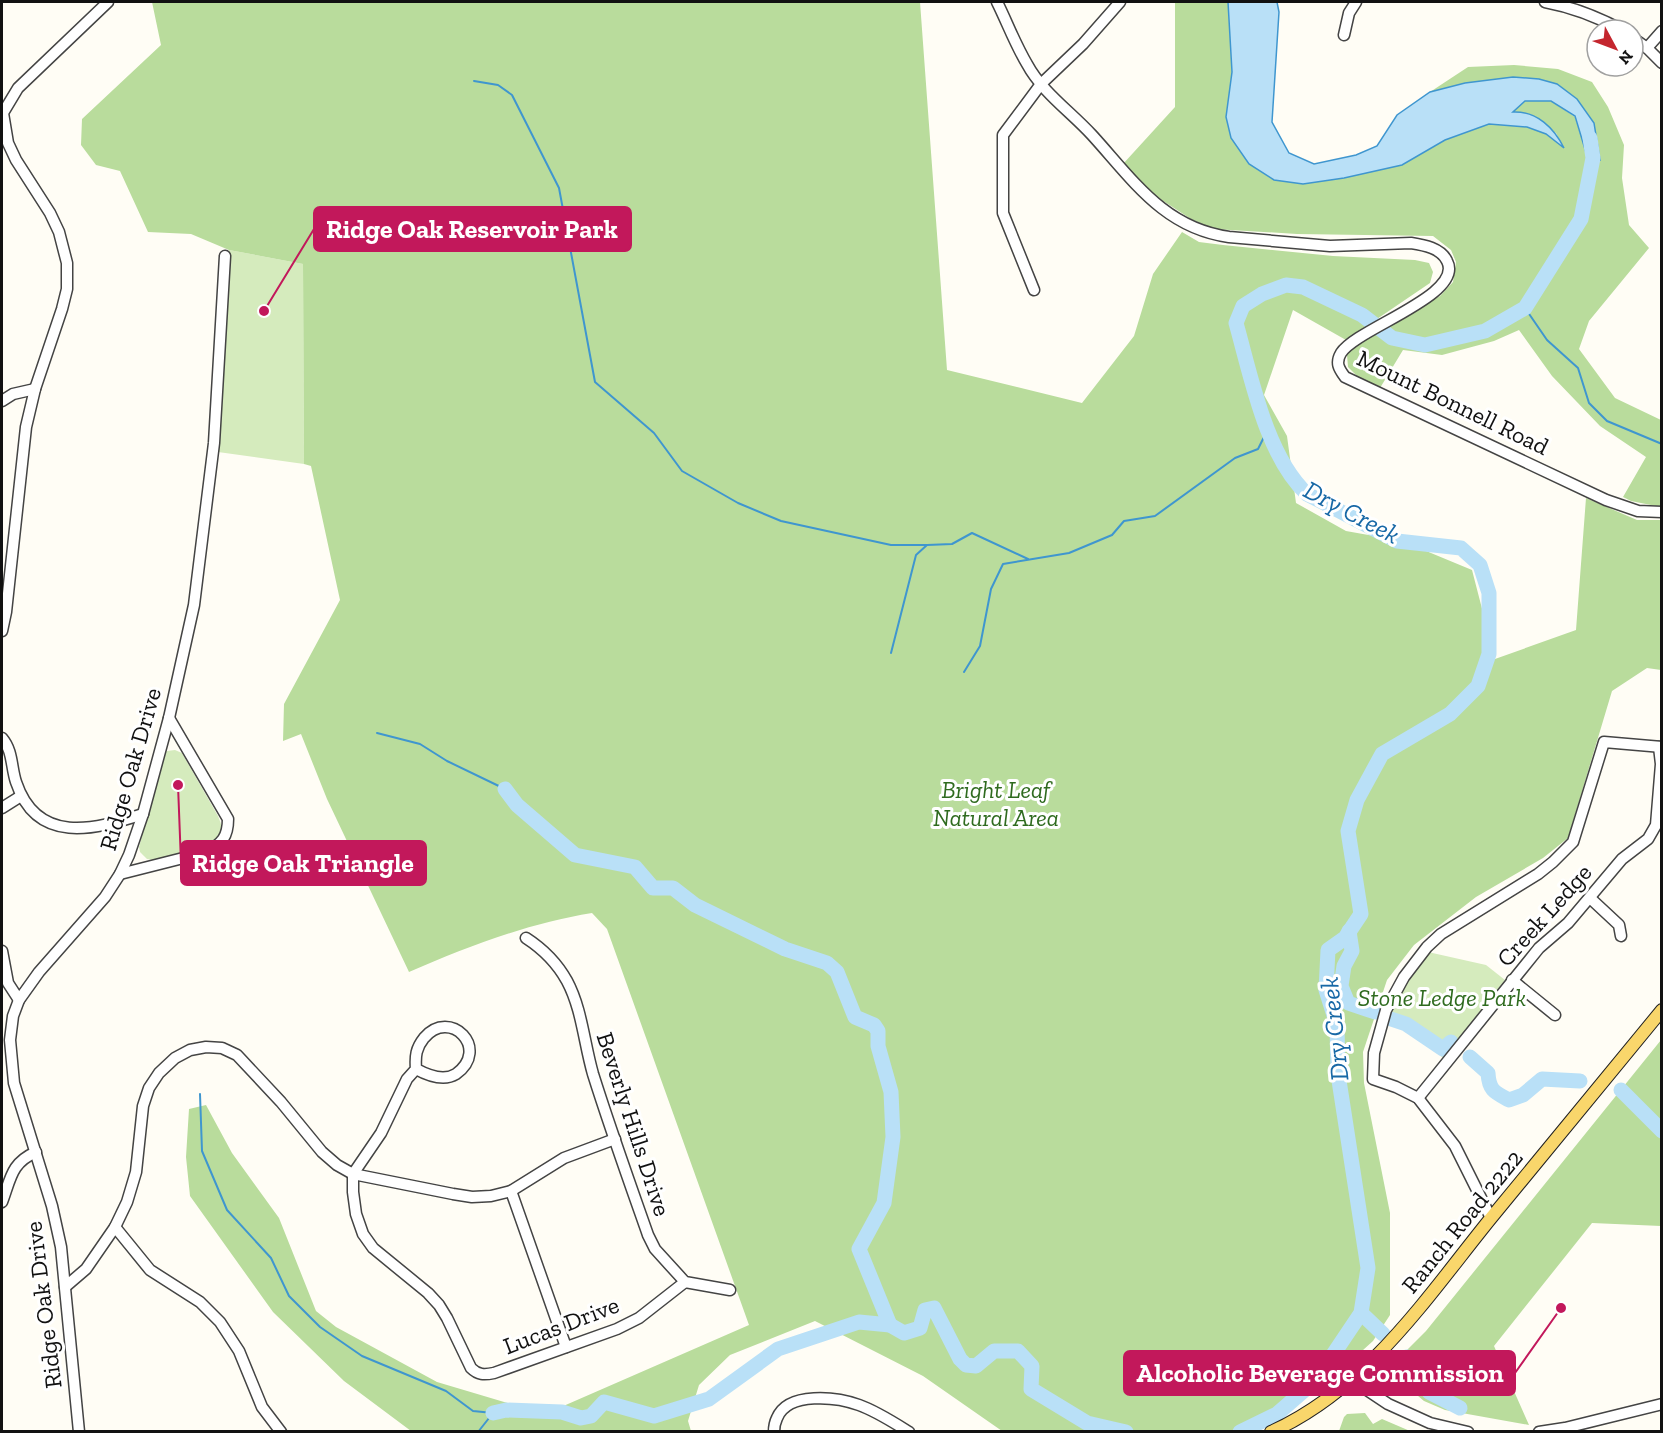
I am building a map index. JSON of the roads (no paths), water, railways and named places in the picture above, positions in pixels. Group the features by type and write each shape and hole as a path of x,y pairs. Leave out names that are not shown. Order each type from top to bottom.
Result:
{"main road":[{"name":"Ranch Road 2222","path":"1271,1431 1319,1406 1352,1380 1401,1329 1662,1010"}],"street":[{"path":"2,632 26,427 35,389 67,289 67,263 59,232 50,213 16,160 8,143 2,113 18,88 108,2"},
{"name":"Mount Bonnell Road","path":"997,2 1027,65 1041,84 1092,135 1137,188 1163,209 1191,227 1213,235 1330,246 1411,243 1435,249 1444,256 1449,263 1449,273 1435,293 1371,330 1340,354 1337,361 1338,367 1346,377 1606,500 1638,511 1662,512"},
{"path":"1034,290 1003,213 1003,135 1041,84 1083,44 1120,2"},
{"path":"1344,35 1349,13 1356,2"},
{"path":"1545,2 1562,5 1598,18"},
{"path":"1662,31 1647,48 1662,63"},
{"name":"Ridge Oak Drive","path":"79,1431 61,1247 52,1206 14,1083 10,1040 13,1016 19,1000 39,972 105,897 129,855 143,814 169,718 194,605 213,454 225,256"},
{"path":"2,401 13,394 35,389"},
{"path":"120,874 207,852 226,837 228,819 169,718"},
{"path":"2,738 11,755 15,779 21,796 33,811 46,820 61,826 81,829 99,827 143,814"},
{"path":"1491,1218 1455,1146 1418,1098 1373,1079 1374,1053 1386,1010 1404,977 1427,946 1442,934 1538,874 1573,842 1604,742 1660,747"},
{"name":"Creek Ledge","path":"1418,1098 1539,948 1568,923 1622,860 1648,839 1656,825 1661,765 1660,747"},
{"path":"2,808 21,796"},
{"path":"1590,898 1619,925 1621,936"},
{"name":"Beverly Hills Drive","path":"526,938 540,947 555,963 566,980 578,1013 592,1072 648,1235 664,1260 685,1282"},
{"path":"2,951 8,983 19,1000"},
{"path":"1512,980 1555,1015"},
{"path":"353,1174 381,1133 407,1079 416,1069 415,1058 418,1046 430,1032 439,1027 451,1028 463,1033 469,1044 469,1055 454,1075 442,1078 416,1069"},
{"path":"65,1287 86,1269 115,1227 127,1202 136,1172 143,1106 149,1088 159,1073 175,1058 190,1050 206,1047 222,1048 237,1055 322,1152 337,1165 353,1174 472,1197 491,1196 511,1191 564,1158 615,1139"},
{"path":"2,1202 13,1169 25,1157 36,1152"},
{"name":"Lucas Drive","path":"353,1174 356,1214 363,1234 373,1248 428,1293 439,1305 471,1368 476,1373 484,1375 494,1373 617,1329 639,1318 685,1282"},
{"path":"511,1191 566,1347"},
{"path":"115,1227 150,1270 200,1302 220,1322 239,1351 262,1407 281,1431"},
{"path":"685,1282 730,1290"},
{"path":"1352,1380 1388,1404 1430,1423 1468,1431"},
{"path":"774,1431 777,1416 787,1406 799,1400 813,1398 838,1399 860,1405 909,1431"},
{"path":"1539,1431 1584,1423 1662,1404"}],"water":[{"path":"1228,2 1277,2 1279,12 1272,122 1289,153 1314,164 1356,155 1377,146 1397,115 1430,92 1465,83 1513,77 1539,79 1557,84 1577,99 1594,123 1600,160 1587,156 1575,116 1551,101 1525,101 1513,112 1530,114 1544,122 1564,148 1546,134 1527,127 1489,124 1445,140 1402,165 1344,178 1303,184 1274,180 1249,164 1231,138 1226,117 1232,72"}],"waterway":[{"path":"474,81 498,85 512,95 559,188 595,382 654,433 682,471 738,503 781,521 891,545 927,545"},
{"name":"Dry Creek","path":"1240,1432 1277,1414 1316,1380 1361,1313 1368,1268 1338,1074 1337,1025 1326,990 1328,950 1345,938 1361,914 1348,831 1357,800 1382,754 1450,714 1478,686 1489,654 1489,593 1480,565 1461,548 1397,541 1307,494 1293,478 1270,437 1254,390 1236,323 1243,306 1262,294 1286,285 1303,287 1362,315 1392,338 1425,345 1485,331 1525,308 1581,219 1593,158 1590,138"},
{"path":"1525,308 1547,340 1578,368 1589,403 1607,421 1662,444"},
{"path":"964,672 980,646 991,589 1003,564 1069,553 1112,535 1124,521 1155,516 1235,458 1258,449 1267,431"},
{"path":"891,653 916,555 927,545 952,544 972,533 1028,559"},
{"path":"377,733 420,744 447,761 505,789"},
{"path":"505,789 517,805 575,855 635,867 653,888 673,888 695,905 785,949 827,963 837,972 855,1017 874,1025 878,1031 878,1046 891,1092 893,1137 884,1203 859,1249 890,1325"},
{"path":"1349,931 1352,951 1344,966 1341,986 1348,1003 1375,1012"},
{"path":"1391,1019 1406,1024 1443,1049 1451,1042"},
{"path":"1470,1057 1488,1073 1493,1090 1509,1100 1523,1095 1542,1079 1580,1081"},
{"path":"1621,1090 1662,1131"},
{"path":"200,1094 202,1151 227,1210 271,1258 289,1296 320,1327 362,1356 446,1391 473,1411 493,1413"},
{"path":"493,1413 506,1410 562,1412 581,1418 591,1416 604,1402 654,1416 709,1399 778,1349 859,1322 890,1325 904,1333 920,1328 925,1310 934,1308 960,1359 966,1365 976,1366 994,1351 1018,1351 1032,1366 1031,1389 1087,1423 1126,1432"},
{"path":"1361,1313 1383,1334"},
{"path":"1407,1357 1429,1392 1460,1408"},
{"path":"478,1432 493,1413"}],"place":[{"name":"Ridge Oak Reservoir Park","path":"264,311"},
{"name":"Ridge Oak Triangle","path":"178,785"},
{"name":"Alcoholic Beverage Commission","path":"1561,1308"}],"park label":[{"name":"Bright Leaf Natural Area","path":"996,803"},
{"name":"Stone Ledge Park","path":"1442,997"}]}
